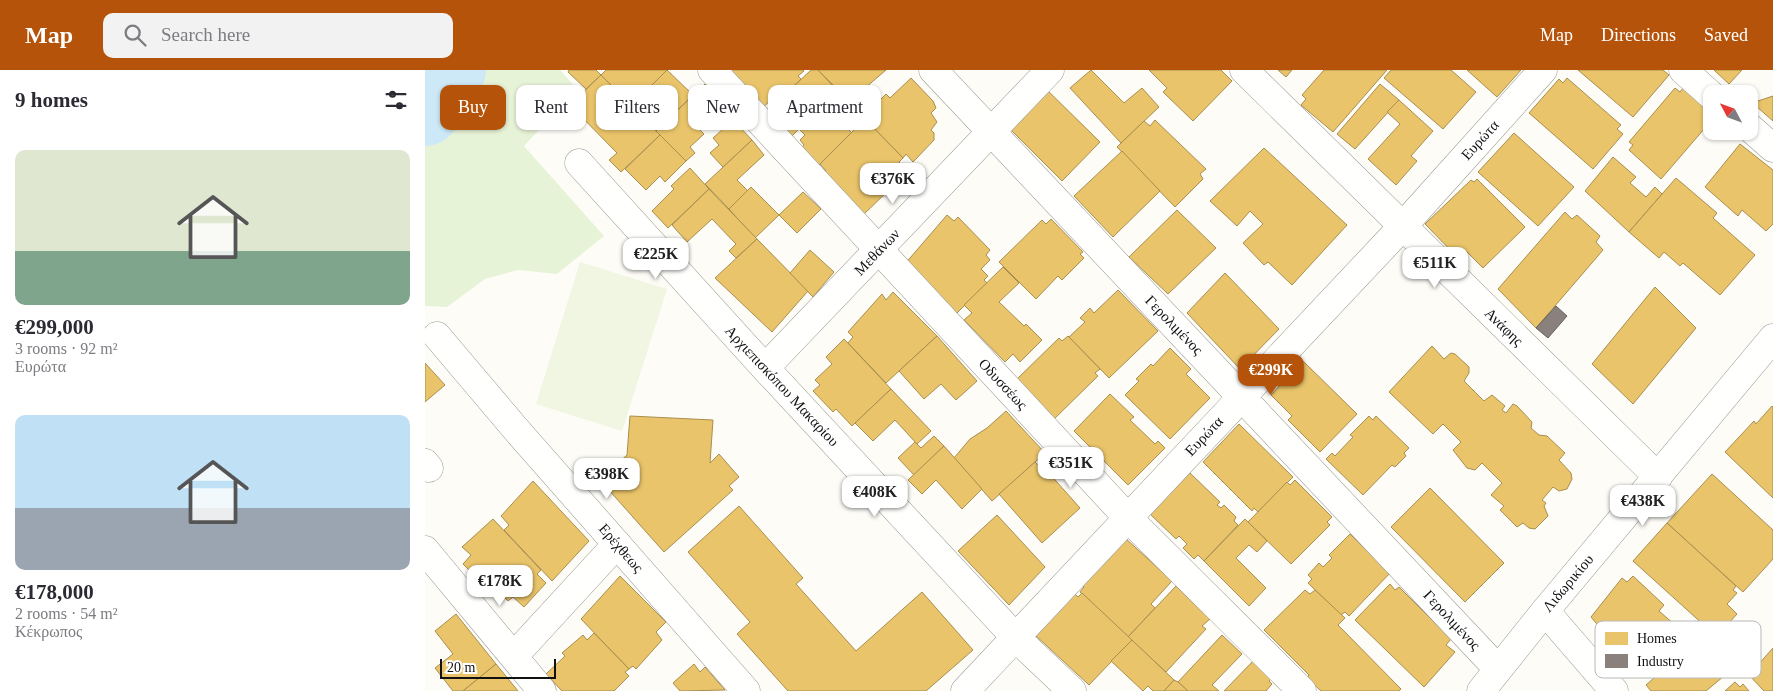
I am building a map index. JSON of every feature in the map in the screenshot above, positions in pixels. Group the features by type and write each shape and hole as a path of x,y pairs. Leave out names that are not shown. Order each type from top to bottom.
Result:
{"street":[{"name":"Οδυσσέως","path":"712,70 1128,518 1302,691"},
{"name":"Γερολιμένος","path":"933,70 1497,668"},
{"name":"Μεθάνων","path":"765,368 879,251 1049,70"},
{"name":"Ανάφης","path":"1244,70 1658,477"},
{"name":"Ευρώτα","path":"965,691 1402,227 1543,70"},
{"path":"1683,70 1703,88"},
{"path":"1758,135 1773,148"},
{"name":"Αρχιεπισκόπου Μακαρίου","path":"579,162 765,368 1016,638 1072,691"},
{"name":"Ερέχθεως","path":"437,336 746,691"},
{"name":"Λιδωρικίου","path":"1481,691 1497,668 1773,338"},
{"path":"514,656 617,544"},
{"path":"425,550 542,691"},
{"path":"1545,611 1595,670"},
{"path":"1602,678 1613,691"}],"green space":[{"path":"425,70 560,70 573,85 516,85 516,130 539,130 524,146 604,236 557,274 518,270 485,279 447,307 425,306"},
{"path":"580,262 667,289 622,431 536,404"}],"building: Homes":[{"path":"569,70 596,70 601,75 586,89 586,85 582,85 568,72"},
{"path":"606,70 667,70 652,85 611,85 601,75"},
{"path":"667,70 688,90 688,100 678,110 678,85 652,85"},
{"path":"724,70 804,71 798,76 801,79 795,85 768,85 768,103 761,109 758,106 758,85 738,85"},
{"path":"811,70 818,70 832,85 795,85"},
{"path":"818,70 886,70 868,85 833,85"},
{"path":"1091,70 1124,103 1142,88 1159,107 1121,143 1070,88"},
{"path":"1149,70 1221,70 1232,81 1193,121 1163,92 1167,88"},
{"path":"1278,70 1292,70 1286,77"},
{"path":"1324,70 1387,70 1333,132 1301,105 1306,99 1302,95"},
{"path":"1391,70 1451,70 1476,92 1443,129 1384,78"},
{"path":"1467,70 1521,70 1497,97"},
{"path":"1578,70 1663,70 1669,75 1633,117"},
{"path":"1714,70 1742,70 1729,84"},
{"path":"601,75 611,85 596,85 596,130 655,130 660,135 621,172 609,160 617,153 586,121 586,90"},
{"path":"911,78 933,101 936,108 931,113 937,122 931,130 934,133 934,140 913,162 906,154 903,158 876,130 881,130 881,99 886,94 890,98"},
{"path":"1567,78 1621,125 1617,129 1623,134 1593,169 1529,113 1559,79 1563,83"},
{"path":"1380,84 1399,100 1355,149 1337,134"},
{"path":"1043,86 1100,142 1062,181 1007,126"},
{"path":"1675,88 1680,92 1683,88 1703,106 1703,130 1661,179 1629,150 1633,145 1629,142"},
{"path":"1773,96 1773,121 1758,108 1758,101"},
{"path":"688,100 688,130 700,130 704,134 690,147 695,153 686,161 656,131 678,130 678,110"},
{"path":"1399,100 1433,131 1411,156 1417,161 1396,185 1368,159 1400,124 1387,112"},
{"path":"1155,120 1206,169 1200,174 1203,179 1175,207 1117,147 1144,121 1150,126"},
{"path":"722,130 742,130 752,140 723,167 710,153 719,145 713,138"},
{"path":"782,130 798,130 790,138"},
{"path":"800,130 849,130 852,133 817,167 800,149 804,145 800,140 805,135"},
{"path":"854,130 876,130 903,158 899,162 906,169 889,185 891,188 862,216 822,175 826,171 820,164"},
{"path":"1514,133 1574,187 1538,226 1478,172"},
{"path":"660,135 686,161 665,182 660,176 646,190 625,169"},
{"path":"752,140 764,155 737,180 748,191 729,209 705,184"},
{"path":"1740,144 1773,170 1773,224 1766,231 1742,210 1738,216 1705,187"},
{"path":"1264,148 1347,225 1292,285 1268,262 1264,265 1243,243 1263,224 1250,211 1237,226 1210,201"},
{"path":"1122,151 1160,191 1113,237 1074,196"},
{"path":"1613,157 1636,177 1630,183 1646,197 1655,187 1662,194 1629,232 1585,191"},
{"path":"690,168 709,189 668,228 652,211 674,189 671,186"},
{"path":"1676,178 1717,213 1713,218 1755,255 1720,295 1683,263 1680,266 1664,252 1659,258 1629,232"},
{"path":"1477,179 1525,227 1483,268 1467,252 1460,260 1425,224 1471,180 1474,182"},
{"path":"751,187 779,215 755,238 729,209"},
{"path":"709,189 757,239 736,258 729,251 736,244 712,219 687,242 672,225"},
{"path":"803,192 821,209 797,233 779,215"},
{"path":"1177,210 1216,248 1168,294 1129,257"},
{"path":"1565,212 1572,219 1577,215 1600,236 1596,242 1603,250 1536,328 1498,289"},
{"path":"947,215 954,221 958,217 990,250 986,255 990,260 981,269 988,276 984,280 987,283 955,315 904,265"},
{"path":"1051,219 1083,252 1080,254 1084,258 1062,280 1058,276 1036,299 999,262 1042,220 1046,224"},
{"path":"757,239 808,291 772,332 715,278"},
{"path":"810,250 834,272 813,297 790,273"},
{"path":"1003,267 1019,283 999,302 1042,340 1020,362 1013,354 1005,362 964,320 972,313 964,305"},
{"path":"1225,273 1279,329 1240,369 1187,313"},
{"path":"1655,287 1696,328 1633,404 1592,364"},
{"path":"1118,290 1158,331 1109,378 1069,337 1085,322 1080,318 1090,308 1094,313"},
{"path":"893,292 937,336 886,383 848,343 853,337 848,332 882,294 886,300"},
{"path":"937,336 977,381 956,400 941,384 924,399 899,371"},
{"path":"1068,336 1100,369 1095,373 1098,376 1051,422 1013,383 1059,338 1062,341"},
{"path":"844,339 891,389 852,426 836,409 833,412 813,391 820,385 815,380 832,364 826,357"},
{"path":"1432,346 1444,359 1451,353 1455,354 1469,367 1469,373 1464,381 1484,401 1492,395 1505,406 1502,410 1506,413 1513,404 1517,406 1532,422 1531,428 1539,435 1547,436 1565,453 1559,460 1571,473 1572,479 1567,489 1559,491 1553,487 1542,500 1546,503 1544,506 1548,516 1535,529 1529,528 1523,523 1517,527 1500,510 1504,506 1491,495 1502,483 1482,463 1475,470 1467,468 1453,450 1461,442 1443,424 1433,434 1389,392"},
{"path":"1170,348 1191,369 1186,374 1210,398 1170,439 1125,395 1139,381 1136,379 1151,364 1153,366"},
{"path":"1303,361 1357,414 1320,452 1288,420 1292,416 1271,395"},
{"path":"425,363 445,385 425,402"},
{"path":"891,389 931,431 917,444 895,420 873,441 855,423"},
{"path":"1110,394 1134,417 1130,420 1155,444 1158,441 1165,448 1128,485 1074,431"},
{"path":"1772,406 1773,498 1725,452 1754,421 1756,424"},
{"path":"1006,411 1045,453 992,501 954,458 970,439 987,428"},
{"path":"630,416 713,420 710,463 719,454 739,477 729,486 733,490 664,552 600,480 627,455"},
{"path":"1369,416 1373,420 1376,416 1409,448 1404,453 1406,456 1395,467 1392,465 1363,495 1326,459 1332,453 1335,456 1353,437 1350,435"},
{"path":"1239,424 1293,477 1258,512 1254,508 1252,511 1203,462"},
{"path":"934,436 944,446 914,475 898,458 915,442 921,448"},
{"path":"944,446 982,489 962,509 936,480 922,494 908,480"},
{"path":"1035,462 1038,465 1040,463 1080,508 1042,543 999,494"},
{"path":"1190,473 1220,502 1217,505 1221,508 1224,505 1236,517 1234,521 1238,525 1204,561 1198,555 1194,559 1183,548 1187,544 1179,536 1176,539 1150,514"},
{"path":"1712,474 1773,530 1773,559 1743,592 1667,523"},
{"path":"1295,480 1332,517 1327,522 1330,525 1291,564 1248,522 1287,482 1290,485"},
{"path":"533,481 589,541 552,581 504,530 509,525 501,516"},
{"path":"1430,488 1504,563 1465,602 1391,527"},
{"path":"739,506 803,578 796,584 856,651 922,592 973,650 926,691 788,691 737,634 750,622 688,552"},
{"path":"997,515 1045,567 1009,605 958,551"},
{"path":"493,519 541,570 537,574 546,583 524,607 513,597 508,601 504,597 500,601 463,564 471,555 462,547"},
{"path":"1245,519 1267,541 1257,552 1249,545 1236,558 1266,588 1249,606 1204,561"},
{"path":"1667,523 1736,586 1733,590 1737,593 1727,604 1737,614 1731,621 1699,621 1633,561"},
{"path":"1350,534 1390,573 1349,616 1345,612 1341,615 1308,583 1312,579 1308,575 1319,563 1323,567 1332,558 1329,555"},
{"path":"1124,537 1172,581 1151,604 1155,608 1128,637 1080,592 1084,587 1081,584"},
{"path":"620,576 666,622 656,632 662,640 636,669 633,666 629,669 581,619"},
{"path":"1633,576 1664,605 1659,611 1670,621 1595,622 1591,617 1622,578 1627,582"},
{"path":"1390,584 1395,590 1399,587 1451,639 1446,645 1455,652 1424,687 1355,620"},
{"path":"1176,586 1210,619 1202,626 1206,629 1166,672 1128,637"},
{"path":"1305,590 1310,594 1315,590 1345,618 1338,625 1401,689 1399,691 1321,691 1307,678 1309,675 1264,630"},
{"path":"1074,593 1078,597 1082,593 1132,640 1089,685 1035,635"},
{"path":"456,614 496,664 463,691 453,691 435,668 453,654 435,631"},
{"path":"594,633 629,669 625,672 629,676 614,691 562,691 546,674 565,656 562,653 583,635 587,640"},
{"path":"1222,635 1242,654 1212,685 1219,691 1188,691 1178,682"},
{"path":"1132,640 1174,680 1164,691 1153,691 1148,686 1143,691 1111,661"},
{"path":"1773,648 1773,691 1764,691 1752,678 1761,678 1761,662"},
{"path":"1257,657 1275,675 1269,681 1272,684 1266,691 1224,691"},
{"path":"496,664 518,691 463,691"},
{"path":"694,664 700,672 705,667 725,690 680,691 673,683"},
{"path":"1654,678 1722,678 1706,691 1651,691 1646,685"},
{"path":"1174,680 1178,682 1188,691 1164,691"},
{"path":"1735,682 1740,687 1743,684 1749,691 1725,691"}],"building: Industry":[{"path":"1556,306 1567,316 1548,338 1536,328"}],"waterway":[{"path":"425,111 439,94 451,70"}]}
